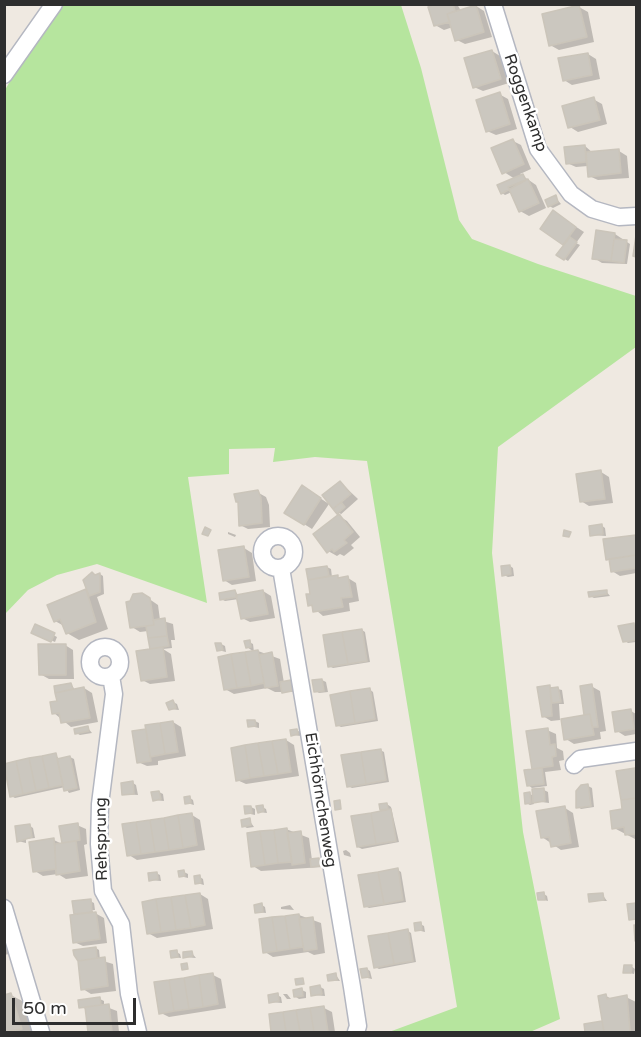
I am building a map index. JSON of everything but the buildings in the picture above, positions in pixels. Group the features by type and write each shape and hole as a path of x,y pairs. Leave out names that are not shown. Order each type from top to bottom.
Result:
{"street":[{"path":"4,75 54,4"},
{"name":"Roggenkamp","path":"493,4 538,149 571,194 592,209 619,217 636,216"},
{"name":"Eichhörnchenweg","path":"281,568 352,987 358,1026 356,1032"},
{"name":"Rehsprung","path":"111,676 114,694 100,804 99,844 103,891 121,924 129,994 138,1032"},
{"path":"574,765 580,759 636,751"},
{"path":"5,911 41,1032"}],"green space":[{"path":"54,5 401,5 421,68 459,220 472,239 538,264 636,296 636,347 498,447 492,553 523,832 560,1019 530,1032 389,1032 457,1007 367,461 315,457 273,462 275,448 229,449 229,474 188,477 207,603 97,564 57,575 28,590 5,614 5,90"}]}
